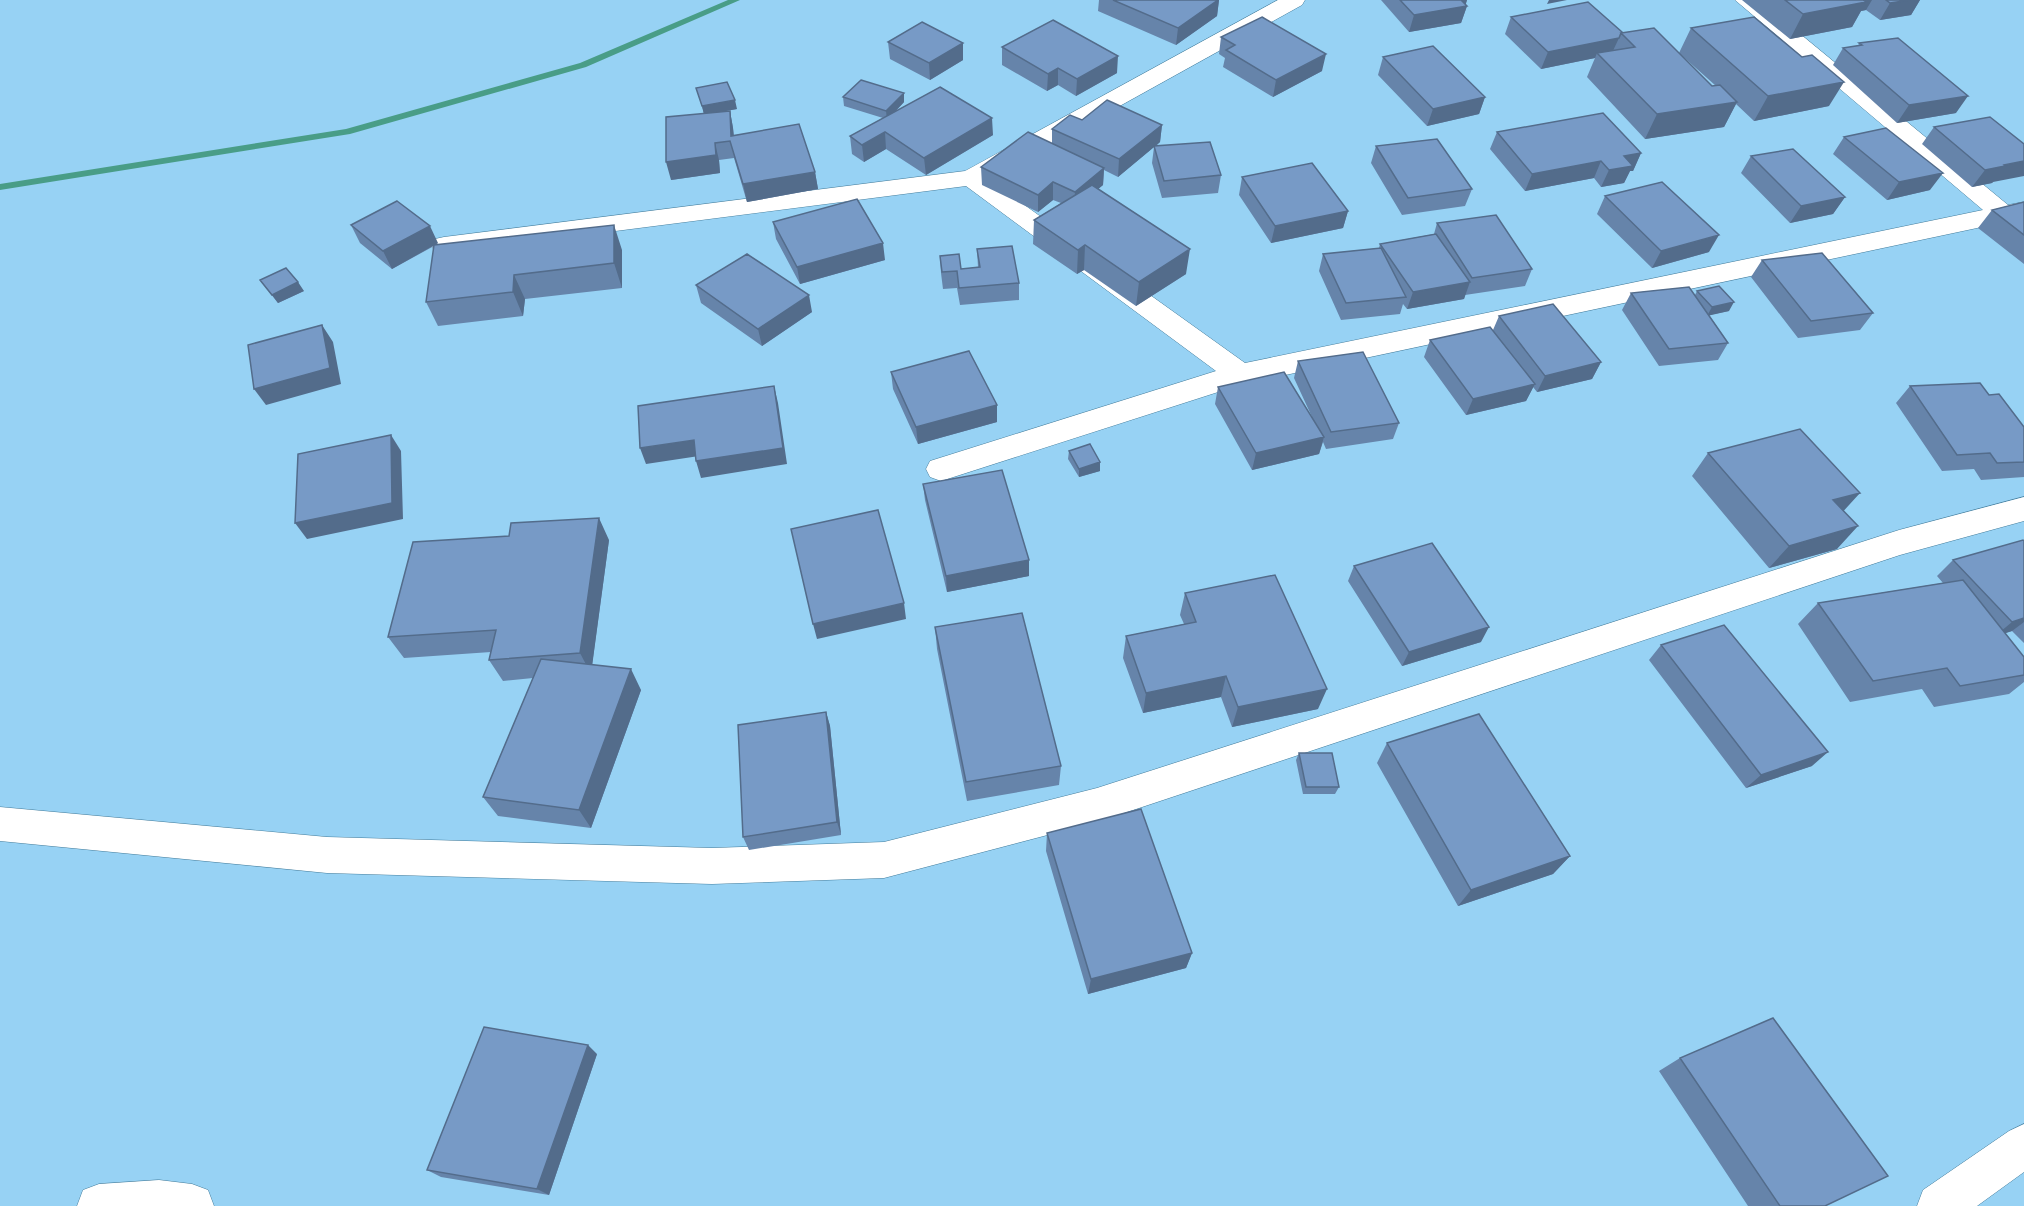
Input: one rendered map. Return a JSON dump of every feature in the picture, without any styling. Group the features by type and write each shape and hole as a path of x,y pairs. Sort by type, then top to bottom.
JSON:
{"street":[{"path":"444,245 971,178 1294,0"},
{"path":"1746,0 2014,212"},
{"path":"971,178 1240,374"},
{"path":"941,469 1240,374 2014,212"},
{"path":"0,824 327,855 712,866 884,860 1097,805 1899,543 2024,509"},
{"path":"1939,1206 2024,1146"},
{"path":"99,1206 159,1202 192,1206"}],"building":[{"path":"1113,0 1218,0 1178,28"},
{"path":"1400,0 1461,0 1467,6 1414,15"},
{"path":"1785,0 1863,0 1866,2 1803,14"},
{"path":"1886,0 1910,0 1890,3"},
{"path":"1588,2 1622,32 1619,38 1548,52 1511,17"},
{"path":"1262,17 1326,54 1276,80 1226,50 1235,45 1221,37"},
{"path":"1754,17 1802,57 1812,55 1844,82 1768,96 1691,28"},
{"path":"1053,20 1118,56 1077,79 1058,68 1048,74 1002,47"},
{"path":"922,22 963,43 929,63 888,42"},
{"path":"1654,28 1712,86 1720,85 1737,102 1657,114 1597,53 1635,47 1621,33"},
{"path":"1898,38 1968,96 1909,105 1843,48 1862,45 1859,43"},
{"path":"1433,46 1485,97 1433,109 1383,57"},
{"path":"861,80 904,93 886,111 843,97"},
{"path":"727,82 735,100 702,106 696,88"},
{"path":"940,87 992,118 924,158 885,132 862,145 850,136"},
{"path":"1107,100 1162,125 1119,159 1052,129 1070,115 1082,120"},
{"path":"730,111 731,136 799,124 815,172 743,184 730,141 715,143 716,155 666,162 666,117"},
{"path":"1603,113 1641,153 1624,156 1633,166 1609,170 1601,161 1532,174 1497,132"},
{"path":"1990,117 2024,144 2024,161 1985,170 1934,127"},
{"path":"1886,128 1943,173 1899,182 1844,137"},
{"path":"1028,132 1104,168 1075,192 1053,182 1038,195 981,167"},
{"path":"1437,139 1472,189 1408,198 1376,146"},
{"path":"1210,142 1221,175 1164,181 1154,146"},
{"path":"1793,149 1845,197 1801,206 1751,156"},
{"path":"1312,163 1348,211 1275,226 1242,177"},
{"path":"1662,182 1719,235 1661,251 1605,196"},
{"path":"1092,185 1190,249 1139,282 1085,245 1078,250 1034,220"},
{"path":"857,199 883,243 797,267 773,222"},
{"path":"397,201 430,226 383,251 351,225"},
{"path":"2024,202 2024,235 1992,210"},
{"path":"1496,215 1532,269 1472,278 1437,223"},
{"path":"614,225 614,263 514,275 513,292 426,302 434,245"},
{"path":"1436,234 1470,282 1413,292 1380,244"},
{"path":"1012,246 1019,283 959,288 957,271 942,272 940,256 959,254 961,269 980,267 977,249"},
{"path":"1381,248 1406,297 1346,303 1323,254"},
{"path":"1822,253 1873,313 1811,321 1762,260"},
{"path":"747,254 809,295 758,329 696,285"},
{"path":"286,268 298,282 272,295 260,280"},
{"path":"1719,286 1734,302 1712,307 1697,291"},
{"path":"1689,287 1728,343 1669,349 1631,293"},
{"path":"1553,304 1601,362 1545,376 1499,316"},
{"path":"322,325 330,368 254,389 248,345"},
{"path":"1490,327 1535,384 1473,399 1430,340"},
{"path":"969,351 997,405 916,427 891,372"},
{"path":"1363,352 1399,423 1331,432 1298,361"},
{"path":"1284,372 1324,437 1256,453 1218,387"},
{"path":"1980,383 1989,395 1999,394 2024,427 2024,462 1997,463 1990,453 1957,455 1910,386"},
{"path":"774,386 783,448 696,461 694,440 640,448 638,406"},
{"path":"1800,429 1860,493 1833,500 1858,526 1789,546 1708,453"},
{"path":"391,435 392,503 295,523 298,454"},
{"path":"1090,444 1100,462 1079,469 1069,451"},
{"path":"1002,470 1029,560 946,576 923,484"},
{"path":"878,510 904,603 813,624 791,529"},
{"path":"599,518 580,653 489,660 496,630 388,637 413,542 509,536 511,523"},
{"path":"2023,540 2024,618 2012,622 1953,560"},
{"path":"1432,543 1489,627 1409,652 1354,566"},
{"path":"1275,575 1327,689 1238,707 1226,676 1146,693 1126,636 1196,622 1185,593"},
{"path":"1963,580 2024,657 2024,675 1960,686 1947,668 1873,681 1818,603"},
{"path":"1022,613 1061,766 966,782 935,627"},
{"path":"1724,625 1828,752 1761,775 1661,645"},
{"path":"541,659 631,669 579,810 483,797"},
{"path":"826,712 837,822 743,837 738,725"},
{"path":"1479,714 1570,856 1471,890 1387,743"},
{"path":"1299,753 1332,753 1339,787 1306,787"},
{"path":"1141,809 1192,953 1091,979 1047,833"},
{"path":"1773,1018 1888,1176 1825,1206 1780,1206 1680,1058"},
{"path":"484,1027 588,1045 537,1189 427,1170"}],"waterway":[{"path":"0,187 347,132 583,65 736,0"}]}
